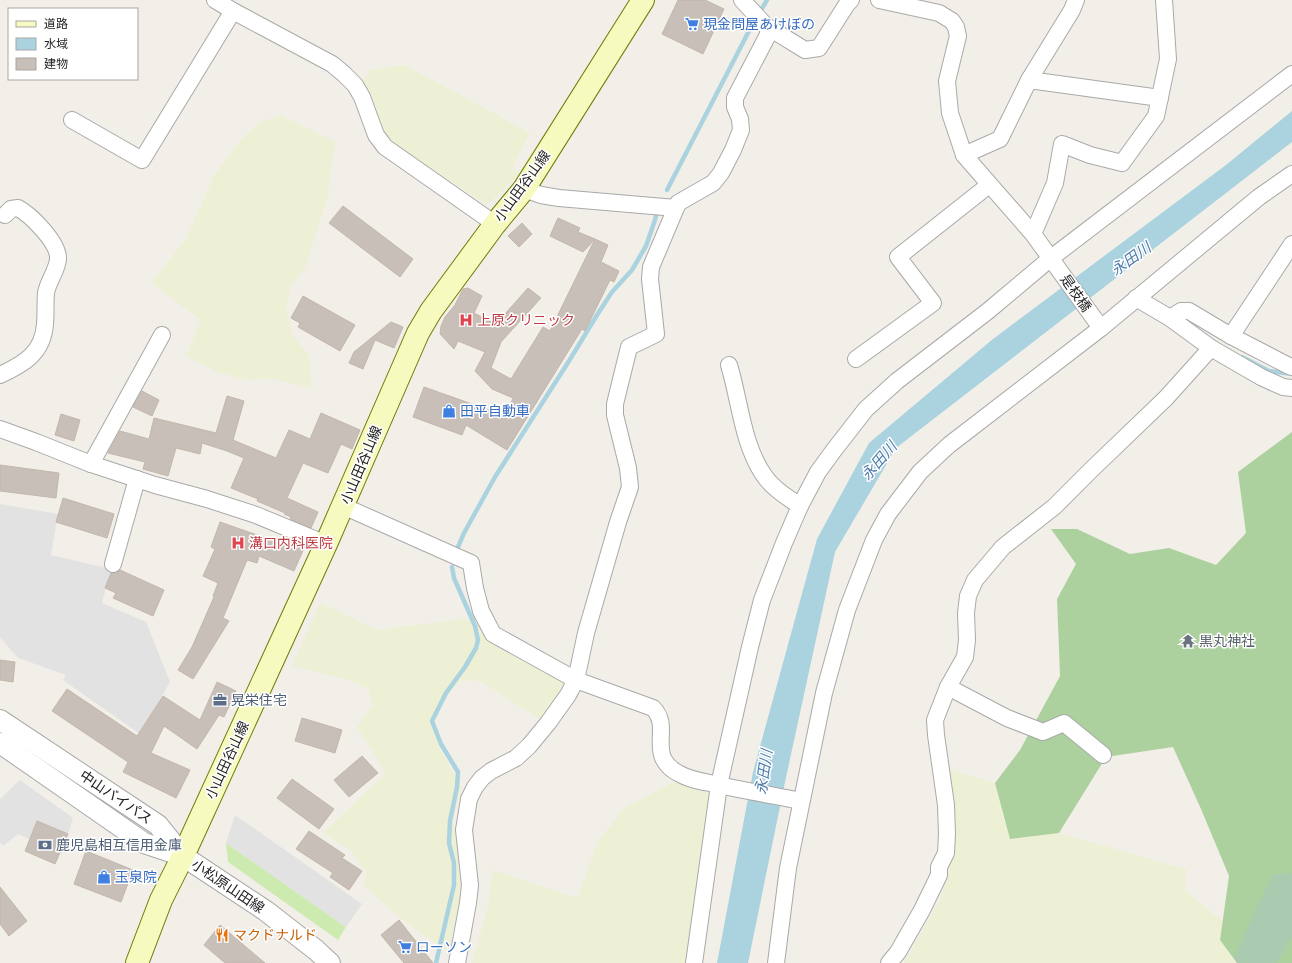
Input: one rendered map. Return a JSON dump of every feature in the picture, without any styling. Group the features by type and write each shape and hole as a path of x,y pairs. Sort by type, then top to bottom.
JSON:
{"main road":[{"name":"小山田谷山線","path":"137,963 161,900 183,856 326,544 418,333 431,311 495,224 524,189 643,0"}],"street":[{"path":"215,0 332,64 355,85 362,97 376,135 385,147 495,224"},
{"path":"742,0 766,26 805,50 819,48 846,4 851,0"},
{"path":"879,0 939,13 952,21 956,27 958,36 947,81 950,113 964,155 1000,139 1029,80 1072,10 1076,0"},
{"path":"1033,234 1055,183 1062,144 1090,155 1122,163 1156,116 1168,59 1164,0"},
{"path":"72,120 142,160 233,11"},
{"path":"456,963 468,904 470,885 464,830 469,799 475,787 482,778 491,771 516,758 529,746 552,718 568,695 576,680 586,633 618,522 630,487 628,468 615,415 615,404 629,347 656,334 650,280 651,267 678,203 713,183 721,173 730,156 741,130 740,119 735,107 735,98 770,29"},
{"path":"694,963 719,785 762,600 800,506 818,472 866,409 897,381 988,311 1051,258 1292,74"},
{"path":"1029,80 1160,98"},
{"name":"是枝橋","path":"964,155 1033,234 1101,328"},
{"path":"776,963 788,868 824,693 847,610 874,540 888,514 920,472 949,446 1101,328 1259,197 1292,174"},
{"path":"856,359 933,303 898,257 989,185"},
{"path":"524,189 541,196 676,208"},
{"path":"0,375 18,366 32,355 41,344 45,324 45,304 48,285 55,270 58,258 57,250 45,233 27,213 18,208 10,209 5,215"},
{"path":"1231,336 1292,244"},
{"path":"1136,298 1170,318 1211,348 1261,377 1283,387 1292,388"},
{"path":"1170,318 1181,311 1189,311 1231,336 1287,365 1292,366"},
{"path":"91,464 162,335"},
{"path":"889,963 898,952 922,910 946,853 946,805 935,720 948,687 966,657 966,613 968,596 975,580 1003,547 1054,507 1166,398 1211,348"},
{"path":"728,366 746,437 763,474 782,495 800,506"},
{"path":"0,429 91,464 256,515 326,544"},
{"path":"113,564 137,479"},
{"path":"343,506 471,563 475,588 482,611 493,634 576,680 653,708 659,714 661,720 663,758 668,766 677,773 687,778 801,801"},
{"path":"948,687 1007,718 1043,732 1064,723 1102,755"},
{"name":"中山バイパス","path":"0,720 158,825 183,856"},
{"name":"中山バイパス","path":"0,743 144,843 183,856"},
{"name":"小松原山田線","path":"183,856 266,911 316,950 330,963"}],"green space":[{"path":"405,65 530,133 512,168 520,174 487,205 382,136 362,86 369,70"},
{"path":"280,115 336,142 330,172 328,196 305,268 291,286 286,307 293,336 309,355 312,388 273,379 247,380 217,372 186,356 201,320 151,283 186,239 214,176 242,138 259,123"},
{"path":"1292,432 1292,963 1237,963 1220,940 1229,876 1173,747 1106,757 1059,833 1010,839 995,783 1020,750 1060,676 1057,599 1076,564 1051,529 1077,529 1130,554 1169,548 1216,565 1246,533 1238,472"},
{"path":"320,603 378,630 476,617 567,680 541,720 480,681 461,680 441,703 434,722 440,749 462,788 453,820 461,864 461,899 448,952 402,919 362,884 367,873 350,850 323,833 386,773 357,727 372,706 368,688 345,679 292,666"},
{"path":"949,769 995,783 1010,839 1059,833 1187,870 1185,891 1223,921 1220,940 1237,963 904,963 940,900 953,855"},
{"path":"677,780 713,796 691,963 472,963 489,902 492,870 578,898 597,843 624,808"},
{"path":"226,843 346,927 338,940 228,862"},
{"path":"1292,873 1292,937 1277,963 1237,963 1234,958 1272,875"}],"shaded area":[{"path":"0,504 58,514 51,555 111,569 102,603 146,622 170,682 140,734 63,680 66,675 18,658 0,637"},
{"path":"20,780 73,818 68,834 37,821 29,839 18,834 3,846 0,842 0,799"},
{"path":"235,815 362,904 346,927 226,843"}],"water":[{"name":"永田川","path":"1292,111 1292,142 896,448 835,552 785,782 748,963 717,963 753,772 817,539 869,443 993,339 1226,165"}],"building":[{"path":"678,0 705,0 724,9 703,54 662,34"},
{"path":"343,206 413,259 400,277 329,223"},
{"path":"558,218 580,228 578,232 595,239 583,252 550,236"},
{"path":"522,223 532,234 519,247 508,236"},
{"path":"595,239 608,245 601,262 619,271 614,282 610,280 585,331 582,329 507,450 466,425 462,435 413,417 424,387 506,416 513,398 492,389 475,371 485,352 458,341 454,349 440,334 441,326 445,317 455,305 463,289 468,288 482,296 474,313 496,324 528,288 541,298 501,342 491,368 511,379 543,327 550,331"},
{"path":"303,296 355,325 340,351 298,327 300,323 291,318"},
{"path":"391,322 403,327 394,348 375,340 363,369 349,363 354,352"},
{"path":"142,391 159,400 152,416 133,407"},
{"path":"227,396 244,401 233,440 276,458 289,430 310,439 321,413 360,430 352,449 341,444 328,473 303,463 287,498 318,512 311,528 290,519 291,517 284,514 285,513 257,501 258,499 231,488 244,458 227,451 202,443 200,454 176,448 168,476 143,469 145,462 108,453 120,431 149,439 154,418 216,433"},
{"path":"61,414 80,420 74,441 55,435"},
{"path":"0,465 59,473 56,498 0,491"},
{"path":"63,498 114,514 107,538 56,522"},
{"path":"220,522 280,543 283,536 305,546 294,571 259,556 257,563 247,560 223,618 229,621 193,679 178,670 192,647 214,597 213,596 218,583 203,576 215,549 211,547"},
{"path":"120,570 164,590 153,616 113,598 116,593 105,588 111,573 116,573"},
{"path":"0,660 15,662 13,682 0,680"},
{"path":"217,682 236,691 224,717 219,715 197,749 164,726 151,753 190,770 176,798 123,772 128,762 52,711 67,689 137,736 163,696 200,720"},
{"path":"302,718 342,730 335,753 295,741"},
{"path":"362,756 378,773 349,797 334,780"},
{"path":"292,779 334,809 319,829 277,798"},
{"name":"鹿児島相互信用金庫","path":"37,821 68,834 55,864 25,851"},
{"path":"309,831 345,855 342,858 362,871 349,890 330,877 333,873 296,849"},
{"name":"玉泉院","path":"86,851 133,870 121,902 74,884"},
{"path":"0,887 27,921 9,936 0,924"},
{"name":"ローソン","path":"399,920 433,963 404,963 381,935"},
{"name":"マクドナルド","path":"220,925 265,963 225,963 204,945"}],"waterway":[{"path":"761,10 767,0"},
{"path":"667,190 751,27"},
{"path":"458,547 464,533 495,477 612,292 632,270 646,246 657,211"},
{"path":"1242,357 1269,371 1292,374"},
{"path":"436,963 454,885 454,863 449,843 450,821 457,787 458,772 441,744 432,721 446,693 465,667 476,648 478,640 475,626 454,578 452,567"}],"place":[{"name":"現金問屋あけぼの","path":"692,24"},
{"name":"上原クリニック","path":"466,320"},
{"name":"田平自動車","path":"449,411"},
{"name":"溝口内科医院","path":"238,543"},
{"name":"黒丸神社","path":"1188,641"},
{"name":"晃栄住宅","path":"220,700"},
{"name":"鹿児島相互信用金庫","path":"45,845"},
{"name":"玉泉院","path":"104,877"},
{"name":"マクドナルド","path":"222,935"},
{"name":"ローソン","path":"405,947"}]}
